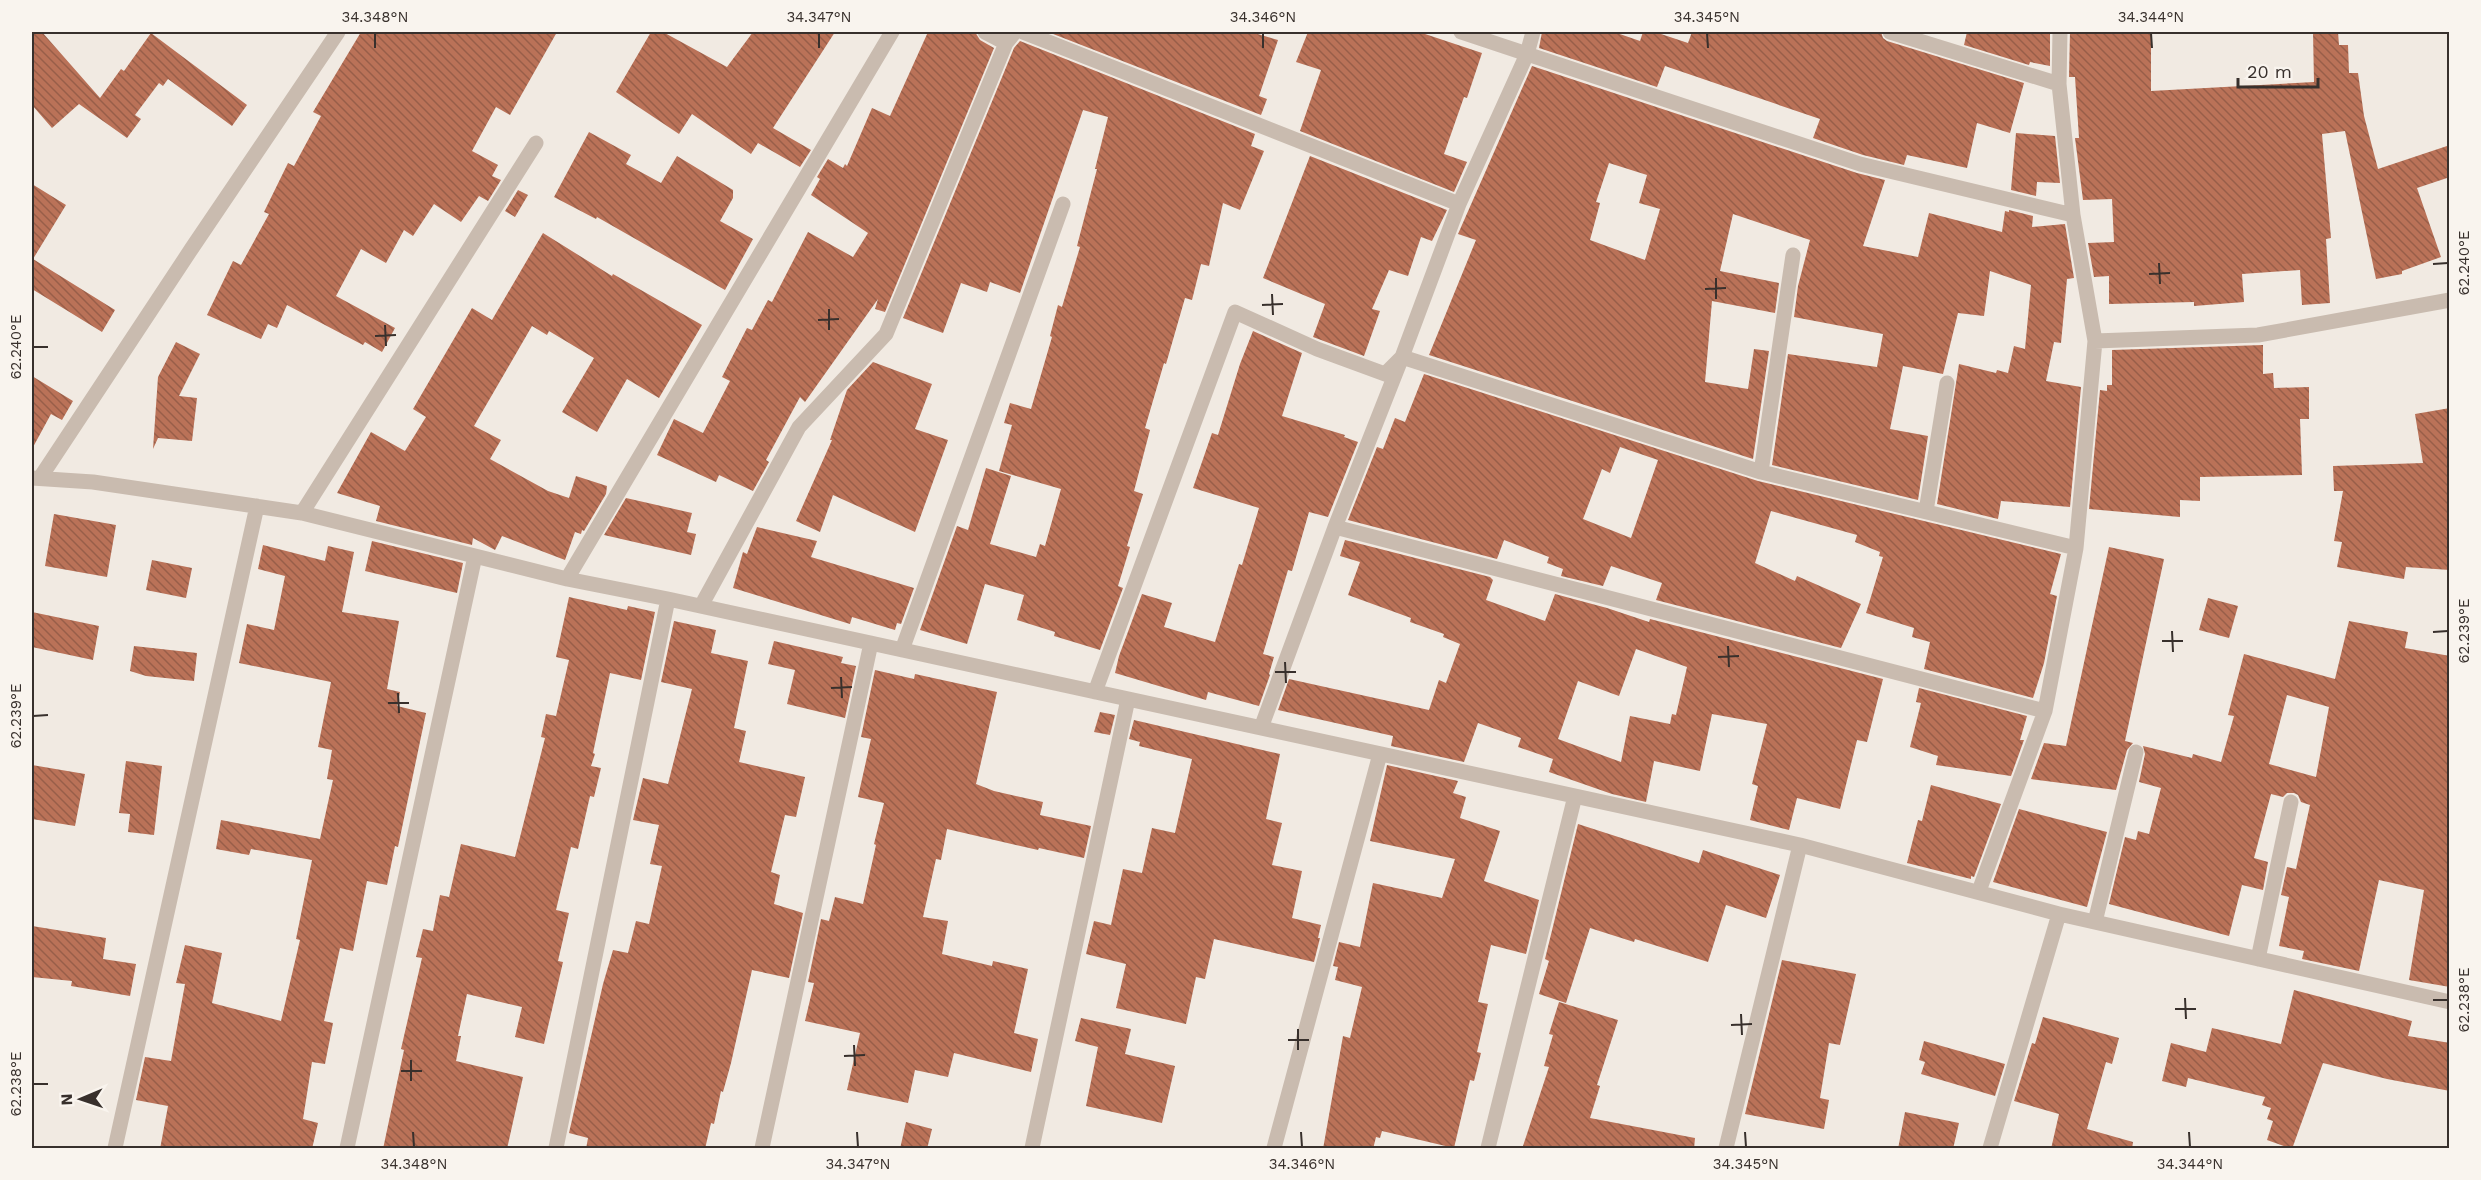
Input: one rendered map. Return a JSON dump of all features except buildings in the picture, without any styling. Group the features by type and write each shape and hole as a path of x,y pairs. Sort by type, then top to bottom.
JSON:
{"street":[{"path":"36,478 338,32"},
{"path":"567,579 892,32"},
{"path":"701,606 799,427 886,334 1010,38 985,32"},
{"path":"1023,32 1459,204"},
{"path":"1461,32 1860,164 2073,215"},
{"path":"1262,728 1335,527 1459,204 1527,54 1533,32"},
{"path":"1890,32 2059,84"},
{"path":"1979,891 2045,711 2076,548 2095,341 2073,215 2059,84 2060,32"},
{"path":"302,513 536,143"},
{"path":"902,650 1063,204"},
{"path":"1761,472 1793,255"},
{"path":"2095,341 2258,335 2450,300"},
{"path":"1095,692 1235,312 1317,349 1385,374 1402,357"},
{"path":"1402,357 1761,472 2076,548"},
{"path":"1926,511 1947,383"},
{"path":"36,478 93,482 302,513 567,579 668,598 1800,845 2059,914 2450,1002"},
{"path":"115,1149 257,506"},
{"path":"1335,527 2045,711"},
{"path":"347,1149 475,556"},
{"path":"556,1149 668,598"},
{"path":"762,1149 871,643"},
{"path":"1032,1149 1128,699"},
{"path":"2095,922 2136,752"},
{"path":"1274,1149 1380,754"},
{"path":"1488,1149 1575,796"},
{"path":"2258,959 2291,802"},
{"path":"1726,1149 1800,845"},
{"path":"1990,1149 2059,914"}]}
